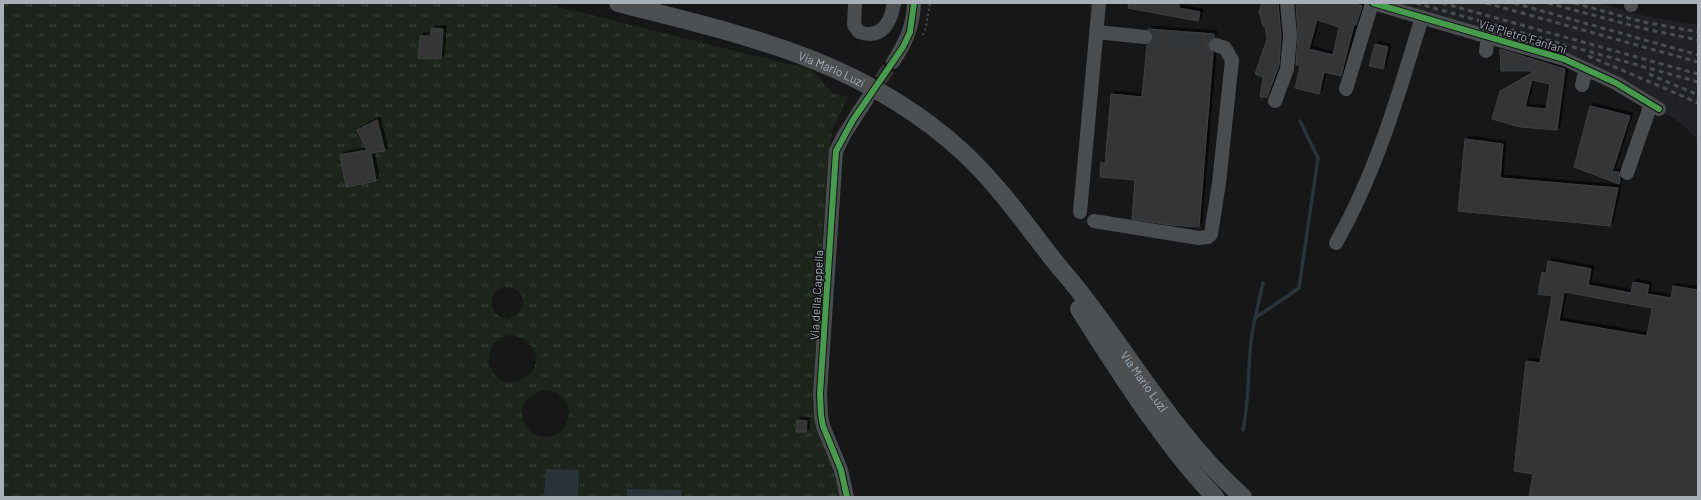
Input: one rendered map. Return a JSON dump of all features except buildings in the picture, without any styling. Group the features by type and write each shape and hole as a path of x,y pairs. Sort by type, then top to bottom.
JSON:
{"main road":[{"name":"Via Mario Luzi","path":"618,3 774,44 817,60 854,77 905,106 945,136 983,172 1007,199 1086,300 1181,431 1223,479 1243,497"},
{"name":"Via Mario Luzi","path":"1053,259 1083,316 1125,380 1163,435 1189,469 1215,497"}],"street":[{"path":"855,3 854,25 859,32 870,34 883,29 888,24 891,18 894,3"},
{"path":"893,62 903,47 910,32 914,3"},
{"path":"1080,212 1098,3"},
{"path":"1275,101 1287,69 1290,36 1287,3"},
{"path":"1346,89 1373,3"},
{"name":"Via Pietro Fanfani","path":"1373,3 1564,59 1616,83 1655,106 1627,173"},
{"path":"1336,243 1350,218 1385,134 1399,95 1422,17"},
{"path":"1096,32 1146,37"},
{"path":"1486,51 1488,37"},
{"path":"1094,221 1199,238 1208,237 1211,234 1220,176 1232,60 1225,48 1216,45"},
{"path":"1582,84 1586,69"},
{"name":"Via della Cappella","path":"847,497 841,470 821,415 820,394 836,151 844,135 867,99"}],"path":[{"path":"920,37 922,36 926,27 930,3"}],"shaded area":[{"path":"1375,3 1599,3 1649,17 1698,25 1698,140 1681,123 1576,62"},
{"path":"546,469 579,470 578,497 544,497"},
{"path":"627,489 682,490 681,497 627,497"}],"green space":[{"path":"3,3 543,3 812,70 832,93 848,97 832,130 823,228 815,420 819,434 834,461 842,497 3,497","holes":["503,287 514,289 520,293 523,300 523,306 520,312 510,318 504,318 498,315 494,311 492,305 492,298 496,292","509,335 521,338 530,344 536,360 532,372 523,379 512,382 502,380 495,375 490,367 489,358 491,349 497,341","543,390 556,393 564,399 568,408 568,417 565,426 559,433 550,437 539,436 533,433 526,427 523,419 522,413 525,403 528,398"]}],"waterway":[{"path":"1243,430 1247,402 1250,346 1255,318 1299,288 1318,158 1300,121"},
{"path":"1255,318 1263,283"}],"tunnel":[{"path":"1145,37 1216,45"},
{"path":"868,97 893,62"}],"railway":[{"path":"1416,3 1698,82"},
{"path":"1442,3 1698,74"},
{"path":"1486,3 1698,62"},
{"path":"1514,3 1698,55"},
{"path":"1548,3 1641,28 1698,40"},
{"path":"1574,3 1643,22 1698,32"},
{"path":"1588,56 1698,103"},
{"path":"1649,74 1698,95"}],"cycle path":[{"path":"847,497 841,470 823,426 820,394 836,151 853,120 903,47 910,32 914,3"},
{"path":"1373,3 1564,59 1616,83 1659,109"}]}
